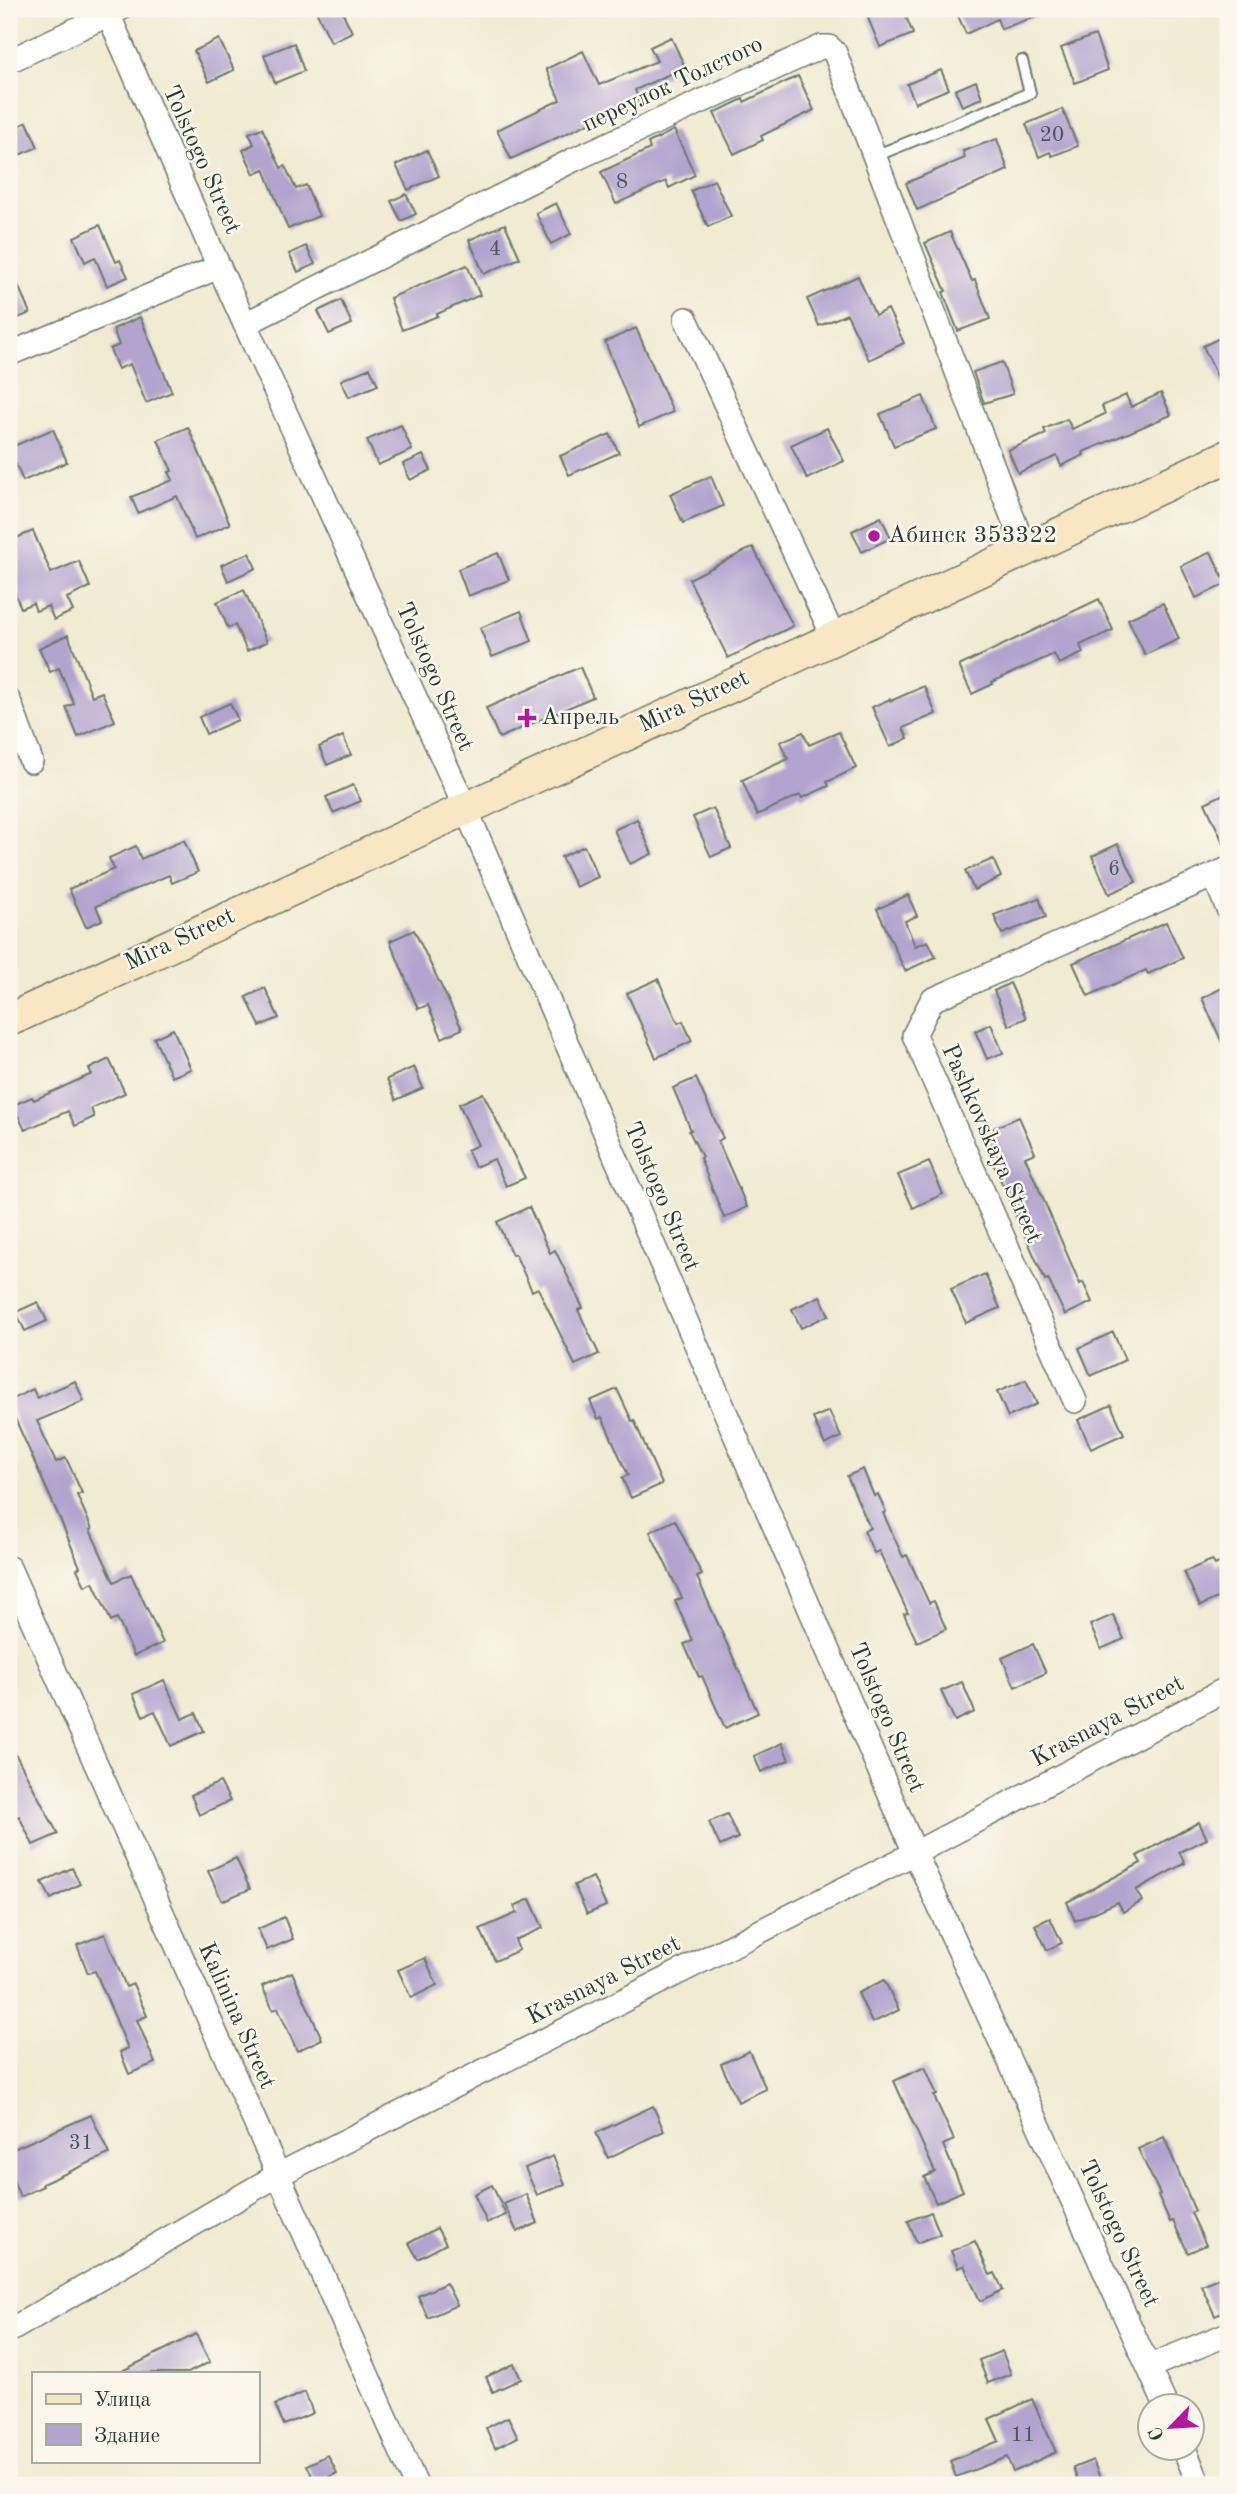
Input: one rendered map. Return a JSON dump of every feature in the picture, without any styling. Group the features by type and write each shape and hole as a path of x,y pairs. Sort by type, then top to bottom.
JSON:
{"main road":[{"name":"Mira Street","path":"9,1020 1228,456"}],"street":[{"path":"9,61 111,11"},
{"name":"Tolstogo Street","path":"111,11 219,267 465,807 915,1853 1160,2392"},
{"name":"переулок Толстого","path":"245,324 573,160 821,47 829,47 835,53 876,156 1025,550"},
{"path":"9,354 219,267"},
{"path":"687,319 834,638"},
{"path":"9,701 31,761"},
{"name":"Pashkovskaya Street","path":"1075,1401 914,1035 932,1000 1221,873 1228,909"},
{"name":"Kalinina Street","path":"9,1568 416,2485"},
{"name":"Krasnaya Street","path":"9,2331 278,2175 915,1853 1228,1688"},
{"path":"1150,2366 1228,2334"},
{"path":"1190,2462 1199,2485"}],"lane":[{"path":"876,156 1030,93 1022,61"}],"building":[{"path":"315,9 341,9 352,32 331,42"},
{"path":"890,9 903,9 913,34 880,47 868,18"},
{"path":"955,9 1051,11 1001,29 997,19 966,34"},
{"path":"1095,35 1108,70 1075,83 1061,48"},
{"path":"671,37 685,67 635,90 639,100 511,159 497,130 560,100 546,69 583,51 599,85 657,61 650,47"},
{"path":"219,39 234,70 209,82 194,51"},
{"path":"294,43 304,71 275,83 264,55"},
{"path":"941,70 949,89 915,103 907,84"},
{"path":"798,76 814,110 761,136 763,140 734,154 714,113"},
{"path":"976,81 982,98 962,106 955,90"},
{"path":"1062,109 1078,146 1052,156 1050,152 1039,157 1026,124"},
{"path":"27,122 38,147 17,156 9,130"},
{"path":"262,128 281,168 285,166 296,189 306,185 319,216 288,229 264,169 254,174 243,150 254,144 249,133"},
{"path":"674,130 695,175 669,188 666,181 616,204 601,172 650,149 648,143"},
{"path":"997,139 1008,170 917,210 906,183 965,158 963,151"},
{"path":"427,150 439,176 408,190 396,165"},
{"path":"714,180 731,216 708,227 691,191"},
{"path":"406,194 416,214 401,221 391,201"},
{"path":"556,203 571,234 551,244 536,213"},
{"path":"505,224 520,258 484,274 469,240"},
{"path":"100,225 116,262 120,260 128,277 107,286 95,257 85,262 74,237"},
{"path":"950,232 972,281 975,280 990,319 958,331 943,292 946,291 925,243"},
{"path":"306,246 315,264 298,272 289,254"},
{"path":"9,264 30,313 9,322"},
{"path":"467,265 480,295 402,330 390,298"},
{"path":"858,276 875,315 888,309 904,343 869,360 847,314 819,326 807,299"},
{"path":"341,300 352,324 329,334 318,311"},
{"path":"140,317 172,392 146,403 130,364 118,369 110,349 119,345 113,329"},
{"path":"636,328 673,412 639,427 605,342"},
{"path":"1228,334 1228,399 1203,346"},
{"path":"1002,362 1013,394 984,403 973,372"},
{"path":"370,368 378,385 349,397 341,380"},
{"path":"1161,393 1171,415 1083,452 1084,455 1061,466 1057,456 1018,473 1008,450 1046,434 1044,429 1067,419 1072,429 1105,414 1102,406 1126,395 1131,407"},
{"path":"923,396 936,429 894,446 880,414"},
{"path":"401,425 412,450 378,465 367,440"},
{"path":"188,427 230,524 195,539 177,496 138,513 131,497 173,480 169,472 172,471 158,440"},
{"path":"827,428 844,461 807,479 791,445"},
{"path":"53,429 67,462 23,481 9,448"},
{"path":"610,434 619,453 569,475 560,456"},
{"path":"423,455 431,470 410,480 403,464"},
{"path":"711,476 723,506 683,523 670,494"},
{"path":"881,517 891,538 862,552 852,531"},
{"path":"33,531 51,573 79,561 90,587 67,598 73,611 54,620 48,606 36,611 33,603 21,608 9,580 9,541"},
{"path":"753,547 793,626 728,658 689,579"},
{"path":"1211,552 1226,584 1196,598 1181,566"},
{"path":"249,553 256,568 228,581 221,565"},
{"path":"498,553 509,580 468,596 458,569"},
{"path":"244,590 267,642 247,651 235,625 228,628 217,602"},
{"path":"1099,599 1113,630 1080,645 1083,653 1059,664 1054,654 972,694 959,666"},
{"path":"1163,603 1179,639 1145,655 1128,619"},
{"path":"521,611 532,641 492,657 480,628"},
{"path":"68,635 92,696 102,692 115,721 78,737 66,707 74,704 59,668 50,672 39,648"},
{"path":"580,667 593,697 499,738 486,708"},
{"path":"924,686 936,714 903,728 908,738 890,747 872,707"},
{"path":"230,703 238,720 206,734 199,717"},
{"path":"803,732 809,745 839,732 856,768 827,782 829,786 802,798 800,795 757,815 742,780 788,759 780,742"},
{"path":"343,736 351,755 327,765 319,747"},
{"path":"353,785 361,801 333,813 326,797"},
{"path":"1228,792 1228,853 1205,803"},
{"path":"713,808 731,848 711,857 693,817"},
{"path":"637,819 652,854 630,864 614,830"},
{"path":"184,840 198,872 172,883 169,875 96,906 102,920 86,927 69,889 114,869 109,858 136,846 141,859"},
{"path":"1118,844 1136,882 1109,894 1092,856"},
{"path":"584,846 598,877 576,887 561,857"},
{"path":"993,859 1001,877 974,890 965,871"},
{"path":"908,895 917,916 905,921 915,946 928,941 936,957 905,971 877,909"},
{"path":"1039,898 1046,917 1002,934 994,915"},
{"path":"1166,922 1183,958 1148,974 1146,970 1088,996 1073,963"},
{"path":"414,930 462,1029 442,1038 428,1005 418,1009 390,941"},
{"path":"658,979 678,1023 683,1021 692,1041 656,1058 627,993"},
{"path":"1010,983 1026,1018 1009,1026 994,991"},
{"path":"1228,985 1228,1056 1202,998"},
{"path":"265,988 279,1018 260,1026 246,997"},
{"path":"991,1024 1003,1053 987,1059 975,1031"},
{"path":"173,1029 191,1069 172,1077 154,1038"},
{"path":"109,1059 125,1093 91,1108 94,1117 75,1126 68,1111 25,1130 13,1105 32,1097 34,1100 92,1074 89,1069"},
{"path":"414,1067 423,1088 396,1100 387,1079"},
{"path":"696,1078 723,1138 718,1141 747,1207 724,1218 673,1088"},
{"path":"483,1093 525,1178 506,1186 494,1159 475,1167 467,1150 478,1145 459,1104"},
{"path":"1019,1117 1035,1153 1025,1157 1080,1284 1083,1282 1092,1302 1065,1315 1048,1279 1045,1280 980,1134"},
{"path":"929,1162 943,1194 913,1208 898,1175"},
{"path":"529,1207 550,1253 555,1250 583,1308 578,1310 599,1354 575,1365 538,1288 532,1291 497,1222"},
{"path":"985,1274 1000,1308 966,1323 951,1289"},
{"path":"820,1296 829,1315 801,1328 792,1309"},
{"path":"38,1302 47,1321 25,1331 16,1312"},
{"path":"1113,1332 1125,1360 1091,1376 1079,1348"},
{"path":"1026,1380 1037,1404 1008,1417 997,1392"},
{"path":"75,1381 84,1401 37,1421 56,1462 66,1458 82,1493 77,1495 92,1529 90,1530 114,1582 131,1574 163,1643 134,1656 117,1618 111,1621 93,1582 85,1586 60,1519 9,1405 9,1401 33,1389 37,1398"},
{"path":"617,1389 662,1484 631,1498 622,1478 628,1475 602,1417 598,1419 590,1401"},
{"path":"1111,1405 1124,1434 1091,1449 1078,1420"},
{"path":"829,1411 841,1437 825,1445 813,1418"},
{"path":"863,1469 874,1496 878,1494 886,1512 883,1513 903,1557 907,1555 929,1603 934,1601 946,1629 917,1642 904,1614 908,1613 879,1551 874,1553 864,1531 870,1528 847,1476"},
{"path":"675,1520 702,1575 697,1577 758,1713 725,1728 702,1676 699,1677 684,1644 693,1641 675,1601 682,1598 650,1532"},
{"path":"1228,1559 1228,1593 1200,1606 1184,1572 1212,1560 1215,1565"},
{"path":"1113,1615 1124,1639 1101,1649 1090,1625"},
{"path":"1033,1644 1046,1673 1015,1687 1002,1658"},
{"path":"164,1680 182,1719 196,1713 204,1731 171,1746 155,1711 143,1716 133,1694"},
{"path":"962,1682 975,1712 955,1721 941,1691"},
{"path":"9,1742 58,1834 33,1845 19,1816 9,1821"},
{"path":"782,1743 789,1760 761,1772 754,1756"},
{"path":"220,1782 230,1801 199,1815 191,1795"},
{"path":"727,1814 738,1838 720,1846 709,1822"},
{"path":"1199,1822 1207,1839 1179,1852 1185,1863 1136,1890 1142,1901 1123,1912 1118,1902 1075,1921 1067,1902 1141,1863 1137,1856"},
{"path":"236,1858 250,1889 222,1901 208,1871"},
{"path":"72,1868 80,1884 51,1899 42,1882"},
{"path":"593,1877 606,1906 587,1914 574,1885"},
{"path":"530,1899 543,1928 515,1940 519,1950 495,1961 480,1929 517,1913 514,1906"},
{"path":"284,1917 293,1939 267,1950 258,1929"},
{"path":"1050,1918 1062,1943 1047,1950 1035,1925"},
{"path":"105,1934 126,1987 133,1984 147,2016 137,2020 155,2063 129,2074 120,2052 128,2048 95,1971 88,1973 77,1945"},
{"path":"425,1958 437,1985 411,1998 398,1970"},
{"path":"292,1972 322,2039 297,2051 278,2008 273,2010 262,1986"},
{"path":"884,1980 899,2010 872,2023 858,1993"},
{"path":"749,2051 766,2089 738,2102 721,2064"},
{"path":"925,2067 937,2095 934,2096 954,2140 943,2145 963,2191 936,2203 924,2177 935,2172 894,2081"},
{"path":"653,2106 664,2131 608,2158 596,2133"},
{"path":"91,2115 109,2154 42,2184 43,2186 20,2197 9,2171 9,2151"},
{"path":"1164,2137 1195,2211 1191,2213 1206,2245 1188,2253 1173,2221 1170,2222 1138,2149"},
{"path":"553,2156 565,2184 537,2195 525,2168"},
{"path":"492,2185 506,2215 487,2223 474,2194"},
{"path":"526,2194 538,2223 517,2232 504,2204"},
{"path":"931,2212 940,2234 917,2243 908,2221"},
{"path":"437,2228 446,2244 418,2259 409,2243"},
{"path":"975,2241 990,2275 995,2273 1003,2290 980,2301 964,2265 958,2268 951,2251"},
{"path":"1228,2274 1228,2310 1215,2316 1201,2285"},
{"path":"446,2283 457,2305 428,2318 418,2296"},
{"path":"196,2334 210,2362 190,2372 120,2372"},
{"path":"1002,2351 1011,2374 988,2383 979,2360"},
{"path":"514,2364 521,2379 493,2392 486,2377"},
{"path":"305,2392 313,2413 284,2425 275,2405"},
{"path":"1032,2399 1056,2452 1013,2472 1007,2457 956,2477 950,2461 999,2441 989,2419"},
{"path":"508,2417 518,2437 495,2448 486,2428"},
{"path":"328,2455 337,2473 316,2484 307,2465"},
{"path":"1093,2460 1101,2481 1079,2485 1073,2468"}],"place":[{"name":"Абинск 353322","path":"874,536"},
{"name":"Апрель","path":"527,718"}]}
